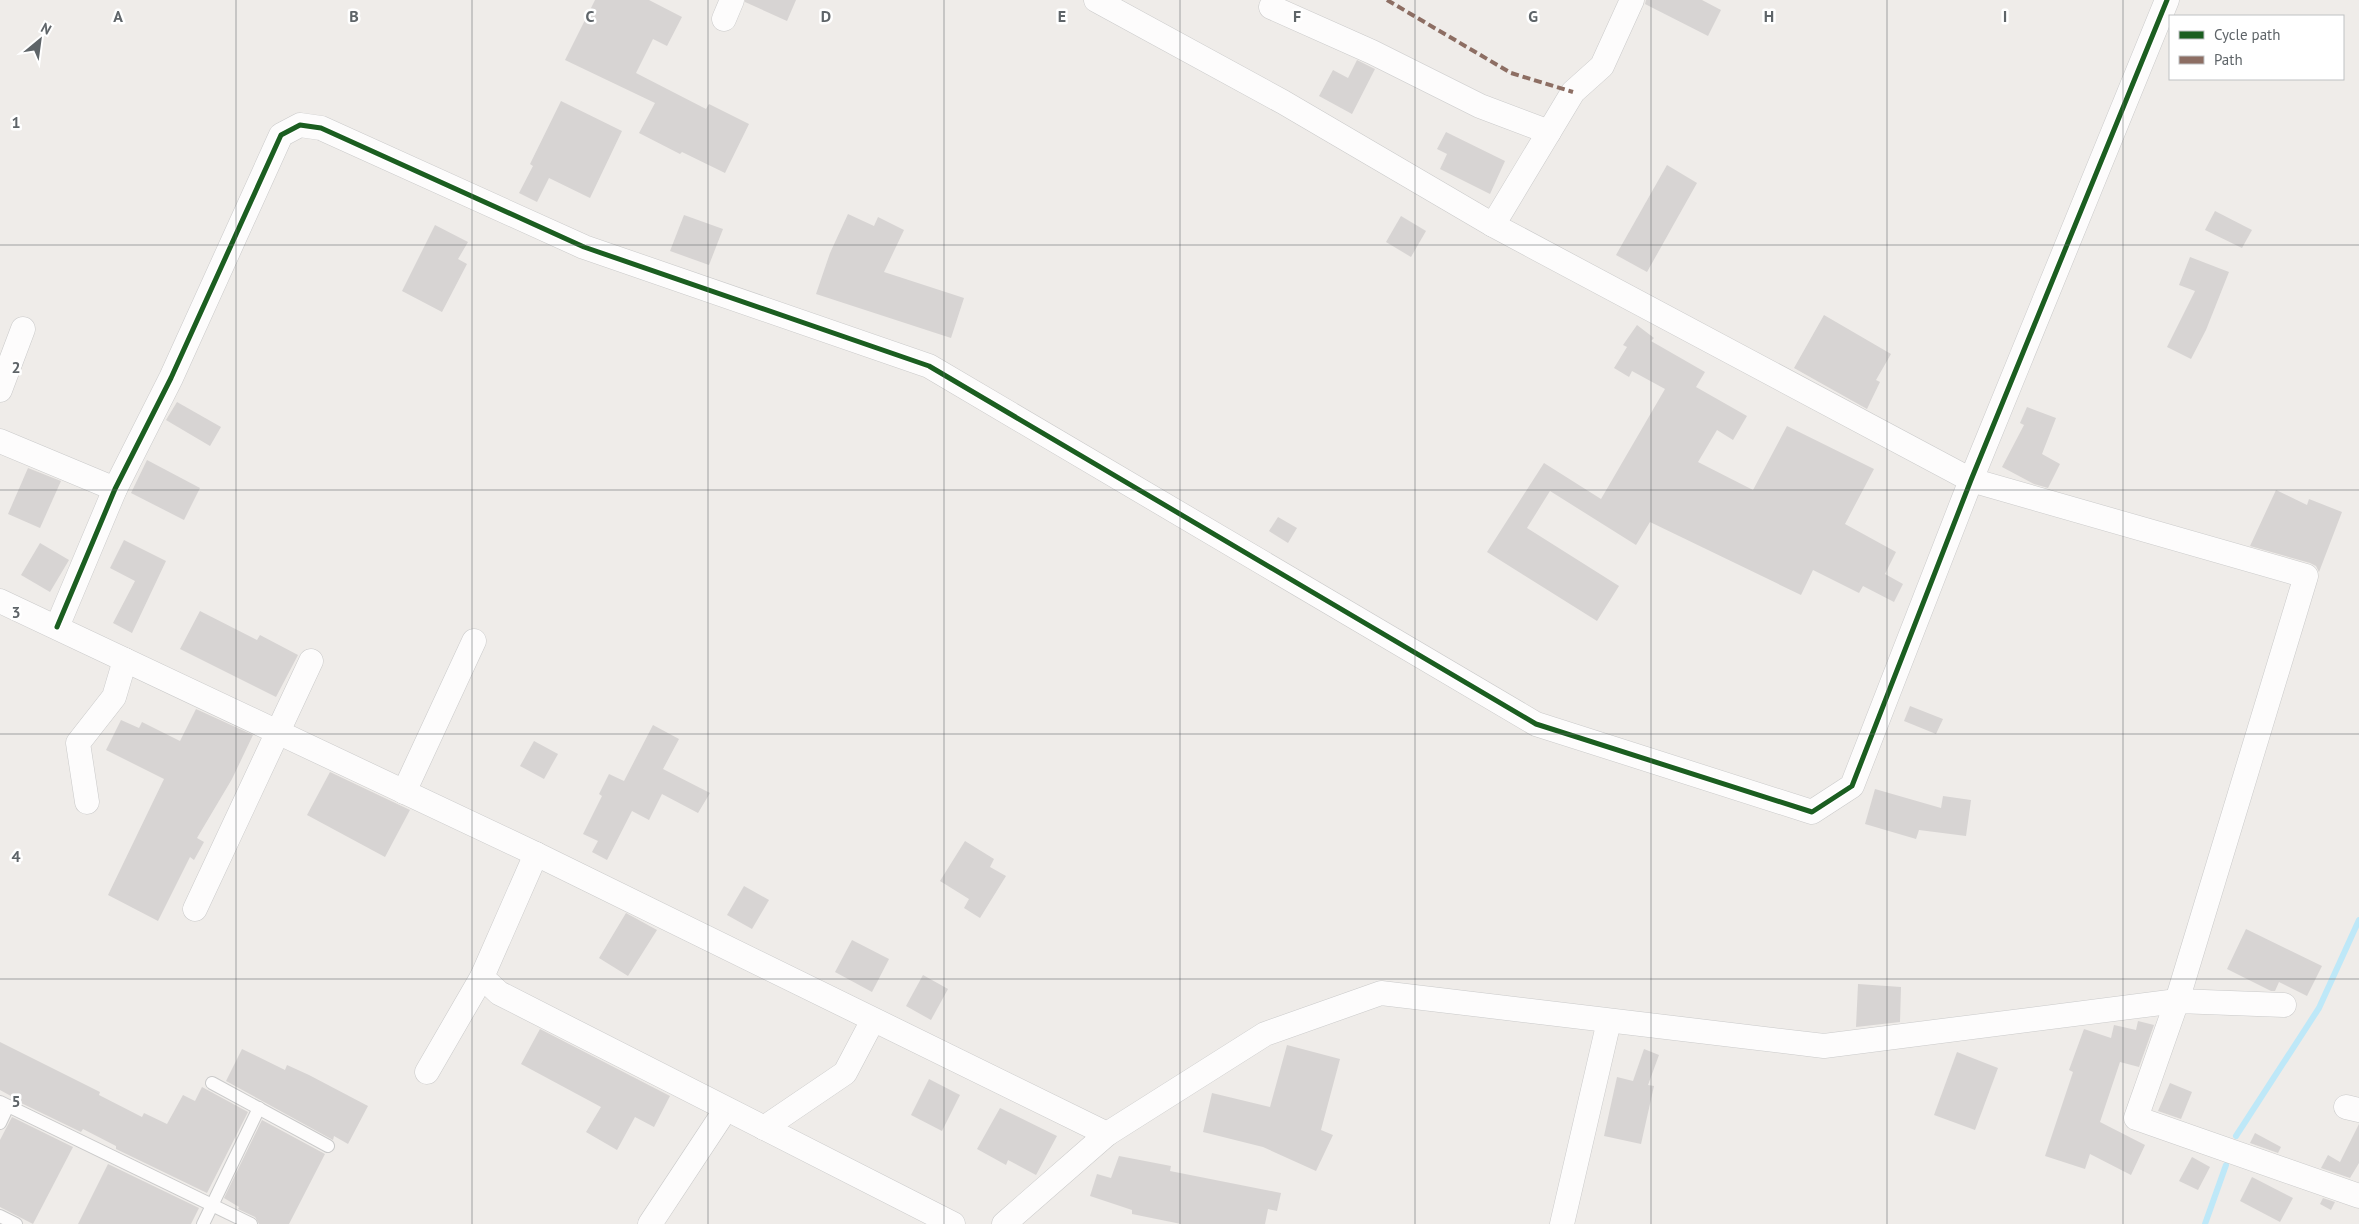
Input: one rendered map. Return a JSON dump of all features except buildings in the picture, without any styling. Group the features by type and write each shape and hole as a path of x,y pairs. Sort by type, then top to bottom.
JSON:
{"street":[{"path":"1096,0 1119,6 1493,225 1971,480 2306,576 2177,1001 2136,1118 2359,1196"},
{"path":"1493,225 1573,92 1602,66 1632,0"},
{"path":"57,627 115,489 171,378 281,135 300,125 321,128 584,246 929,366 1536,724 1812,812 1852,786 1971,480 2167,0"},
{"path":"1270,7 1372,52 1480,106 1549,132"},
{"path":"0,390 23,329"},
{"path":"0,441 115,489"},
{"path":"0,601 536,854 1107,1134"},
{"path":"404,792 474,641"},
{"path":"87,802 78,743 114,697 125,660"},
{"path":"195,909 311,661"},
{"path":"427,1072 482,977 536,854"},
{"path":"482,977 499,993 952,1224"},
{"path":"1004,1224 1107,1134 1265,1034 1380,993 1824,1046 2177,1001 2284,1005"},
{"path":"764,1128 845,1073 873,1020"},
{"path":"1562,1224 1610,1020"},
{"path":"650,1224 726,1109"}],"lane":[{"path":"212,1083 328,1146"},
{"path":"0,1123 4,1104 251,1224"},
{"path":"203,1224 259,1108"},
{"path":"0,1216 16,1224"}],"waterway":[{"path":"2236,1136 2319,1008 2359,920"},
{"path":"2205,1224 2226,1165"}],"marked path":[{"path":"1387,0 1511,73 1573,92"}],"cycle path":[{"path":"57,627 115,489 171,378 281,135 300,125 321,128 584,247 929,366 1536,724 1812,812 1852,786 1971,480 2167,0"}]}
